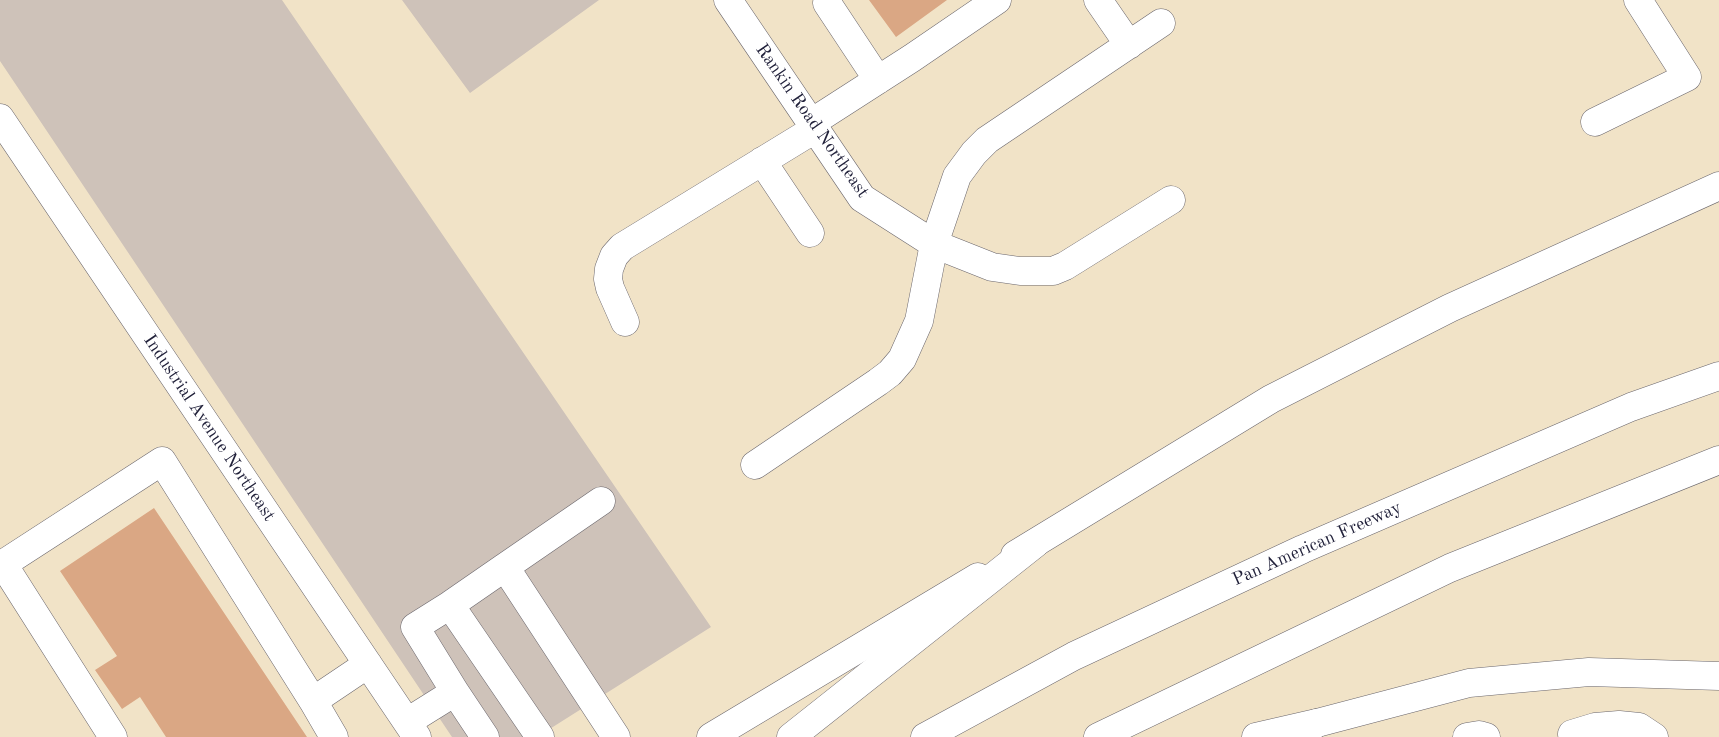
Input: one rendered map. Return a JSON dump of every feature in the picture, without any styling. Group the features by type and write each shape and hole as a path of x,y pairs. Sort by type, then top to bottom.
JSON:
{"main road":[{"name":"Rankin Road Northeast","path":"728,0 862,198 934,244 992,267 1020,271 1053,271 1065,266 1171,200"},
{"path":"625,322 608,279 608,269 622,247 762,161 997,0"},
{"path":"1098,0 1129,44"},
{"path":"1595,122 1687,77 1638,0"},
{"path":"827,3 878,80"},
{"path":"755,465 878,382 890,373 902,359 919,321 934,244 957,176 974,153 986,140 1160,23"},
{"name":"Industrial Avenue Northeast","path":"0,118 412,730"},
{"path":"762,161 810,233"},
{"path":"711,737 1270,399 1450,308 1719,186"},
{"name":"Pan American Freeway","path":"925,737 1074,656 1303,549 1631,406 1719,376"},
{"path":"1098,737 1450,568 1719,460"},
{"path":"114,737 3,564 162,461 334,737"},
{"path":"485,737 454,692 415,627 450,605 601,500"},
{"path":"791,737 1036,542"},
{"path":"505,567 616,737"},
{"path":"450,605 540,737"},
{"path":"313,701 368,664"},
{"path":"1256,737 1306,730 1470,683 1590,672 1719,676"},
{"path":"412,730 454,692"},
{"path":"1571,736 1594,727 1619,724 1639,727 1654,737"},
{"path":"1467,737 1479,735 1486,737"}],"shaded area":[{"path":"0,0 282,0 711,627 537,737 452,737 0,61"},
{"path":"402,0 599,0 470,93"}],"building":[{"path":"869,0 947,0 896,37"},
{"path":"154,508 307,737 166,737 140,697 122,709 95,670 117,656 60,571"}]}
